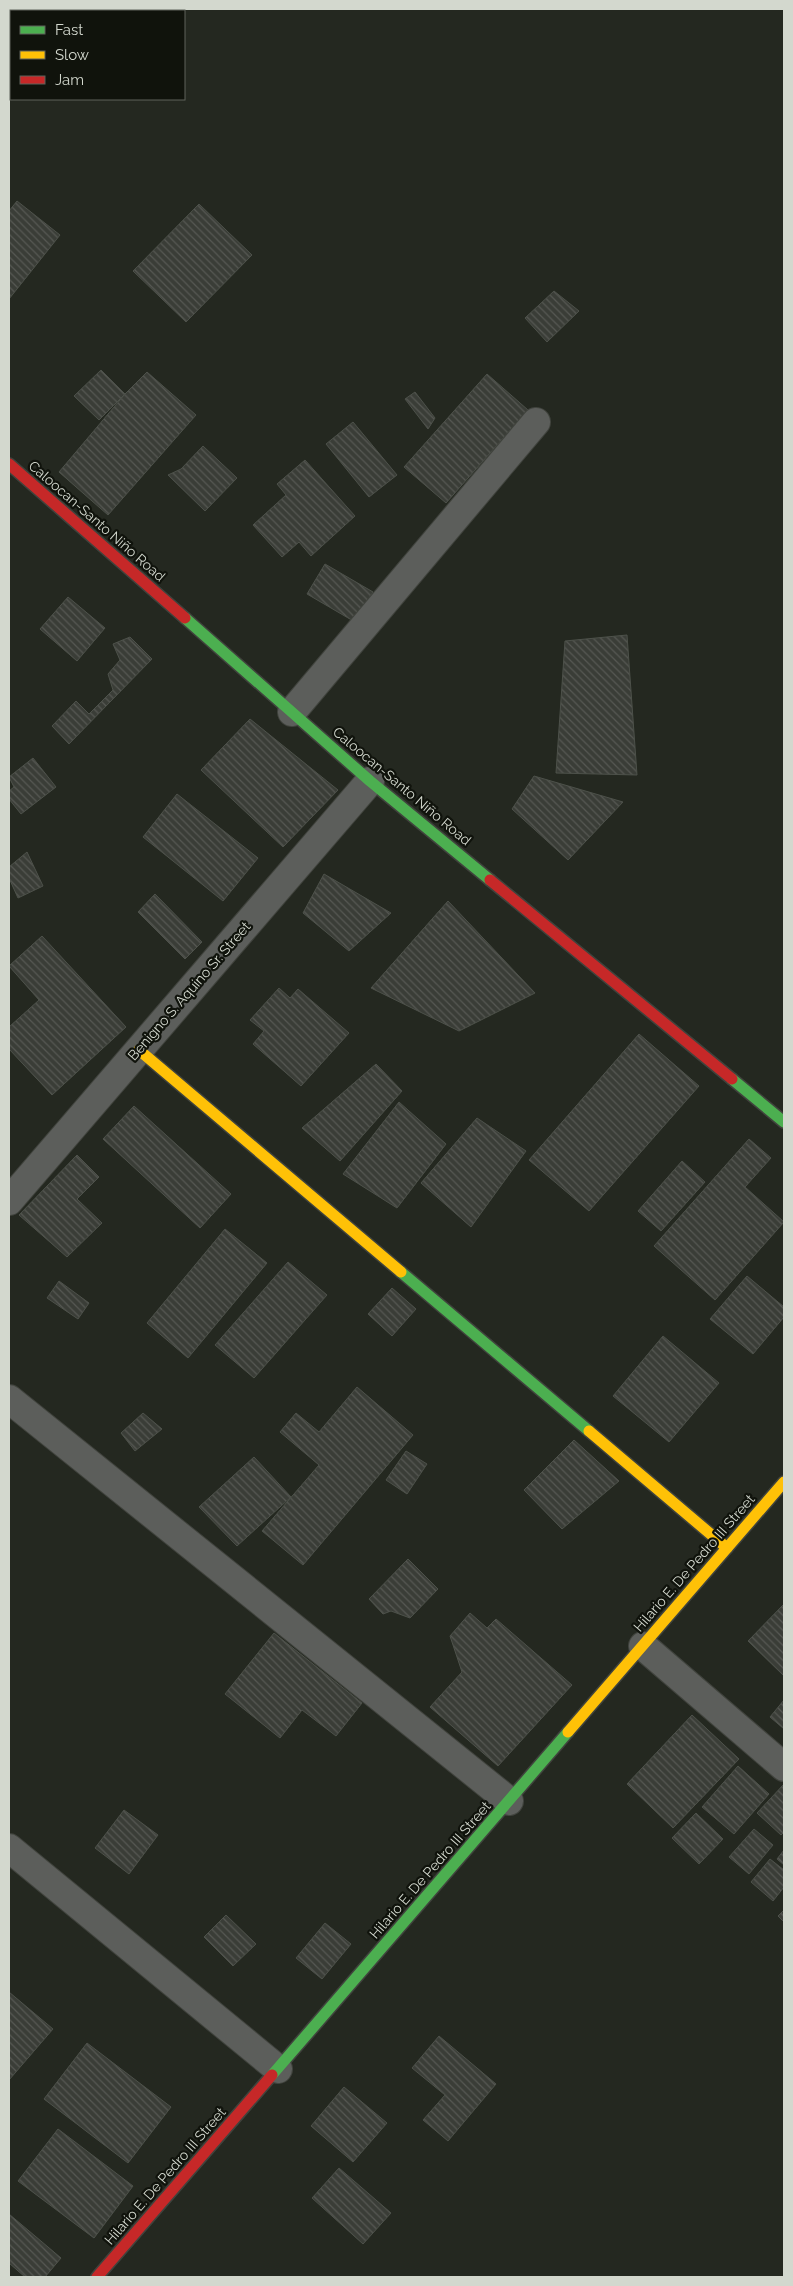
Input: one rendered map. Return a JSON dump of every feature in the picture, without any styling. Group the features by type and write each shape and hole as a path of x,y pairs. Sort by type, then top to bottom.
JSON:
{"street":[{"path":"292,712 536,422"},
{"name":"Caloocan-Santo Niño Road","path":"9,464 370,781 784,1122"},
{"name":"Benigno S. Aquino Sr. Street","path":"9,1201 370,781"},
{"path":"139,1050 727,1548"},
{"path":"9,1399 509,1801"},
{"name":"Hilario E. De Pedro III Street","path":"97,2277 784,1482"},
{"path":"642,1646 784,1767"},
{"path":"9,1848 278,2069"}],"building":[{"path":"17,201 60,235 9,299 9,211"},
{"path":"199,204 252,255 186,322 133,271"},
{"path":"554,291 579,311 547,342 525,318"},
{"path":"101,370 125,394 99,420 74,396"},
{"path":"147,372 196,415 108,515 59,472 125,394"},
{"path":"487,374 528,410 446,503 404,467"},
{"path":"415,392 435,418 428,429 405,399"},
{"path":"353,422 397,475 369,497 326,444"},
{"path":"203,446 237,478 205,511 168,475 181,469"},
{"path":"305,460 355,516 311,556 299,542 282,557 253,525 286,495 277,484"},
{"path":"325,564 373,592 355,622 307,594"},
{"path":"68,597 105,628 77,661 40,629"},
{"path":"627,635 637,775 556,773 565,641"},
{"path":"130,637 152,659 69,744 52,726 76,701 89,714 113,690 108,674 120,660 113,644"},
{"path":"250,719 338,790 283,847 201,770"},
{"path":"33,758 56,787 21,814 9,799 9,791 14,787 9,777"},
{"path":"534,776 623,802 568,860 512,809"},
{"path":"177,794 258,858 223,901 143,837"},
{"path":"27,852 43,886 18,898 9,878 9,867"},
{"path":"324,874 391,913 349,951 303,913"},
{"path":"155,894 202,942 185,959 138,912"},
{"path":"448,901 535,993 459,1031 371,988"},
{"path":"42,936 126,1027 52,1095 9,1049 9,1027 39,1000 9,966"},
{"path":"279,988 290,998 298,989 349,1033 301,1086 253,1044 264,1031 250,1020"},
{"path":"639,1034 699,1086 589,1211 529,1160"},
{"path":"376,1064 402,1091 340,1161 302,1128"},
{"path":"399,1102 446,1144 397,1208 343,1174"},
{"path":"134,1106 231,1194 200,1228 103,1139"},
{"path":"477,1118 526,1151 471,1227 421,1183"},
{"path":"749,1139 771,1158 745,1187 784,1222 715,1300 654,1246"},
{"path":"77,1155 99,1177 77,1199 102,1223 67,1257 19,1215"},
{"path":"682,1161 705,1182 661,1231 638,1211"},
{"path":"225,1229 267,1263 188,1358 147,1323"},
{"path":"288,1262 327,1295 254,1378 215,1345"},
{"path":"747,1276 784,1307 784,1317 753,1354 710,1319"},
{"path":"59,1281 89,1303 78,1319 47,1298"},
{"path":"392,1288 416,1309 392,1336 368,1314"},
{"path":"663,1336 719,1383 669,1442 613,1396"},
{"path":"357,1387 413,1435 303,1565 262,1531 319,1465 280,1432 296,1413 319,1432"},
{"path":"143,1413 162,1429 135,1451 121,1433"},
{"path":"574,1440 619,1481 562,1529 524,1490"},
{"path":"406,1451 427,1464 407,1494 386,1480"},
{"path":"254,1457 291,1497 237,1546 199,1507"},
{"path":"408,1559 438,1589 410,1618 391,1611 383,1614 369,1599"},
{"path":"784,1604 784,1676 748,1641"},
{"path":"470,1613 487,1628 496,1619 572,1685 498,1766 430,1707 462,1672 450,1636"},
{"path":"274,1633 362,1703 336,1736 302,1710 280,1738 225,1694"},
{"path":"784,1700 784,1729 770,1717"},
{"path":"692,1715 739,1759 673,1828 627,1784"},
{"path":"738,1766 769,1794 734,1834 702,1807"},
{"path":"784,1784 784,1832 781,1835 757,1813"},
{"path":"124,1810 158,1835 129,1874 95,1848"},
{"path":"696,1813 723,1839 699,1864 672,1838"},
{"path":"754,1829 773,1845 749,1874 729,1857"},
{"path":"784,1850 784,1865 777,1859"},
{"path":"770,1859 784,1870 784,1887 773,1901 751,1882"},
{"path":"784,1910 784,1922 778,1916"},
{"path":"226,1915 256,1944 233,1966 204,1937"},
{"path":"325,1923 351,1944 322,1979 296,1958"},
{"path":"9,1992 53,2029 9,2080"},
{"path":"439,2036 496,2084 448,2141 423,2120 445,2095 412,2068"},
{"path":"87,2043 171,2107 128,2163 44,2099"},
{"path":"344,2087 387,2123 353,2162 311,2126"},
{"path":"58,2129 133,2186 94,2238 18,2181"},
{"path":"339,2168 391,2213 363,2244 312,2198"},
{"path":"9,2214 61,2258 45,2277 25,2277 9,2263"}],"traffic: fast":[{"path":"185,618 370,781 490,880"},
{"path":"732,1079 784,1122"},
{"path":"401,1272 589,1431"},
{"path":"272,2075 568,1732"}],"traffic: slow":[{"path":"139,1050 401,1272"},
{"path":"589,1431 727,1548"},
{"path":"568,1732 784,1482"}],"traffic: jam":[{"path":"9,464 185,618"},
{"path":"490,880 732,1079"},
{"path":"97,2277 272,2075"}]}
